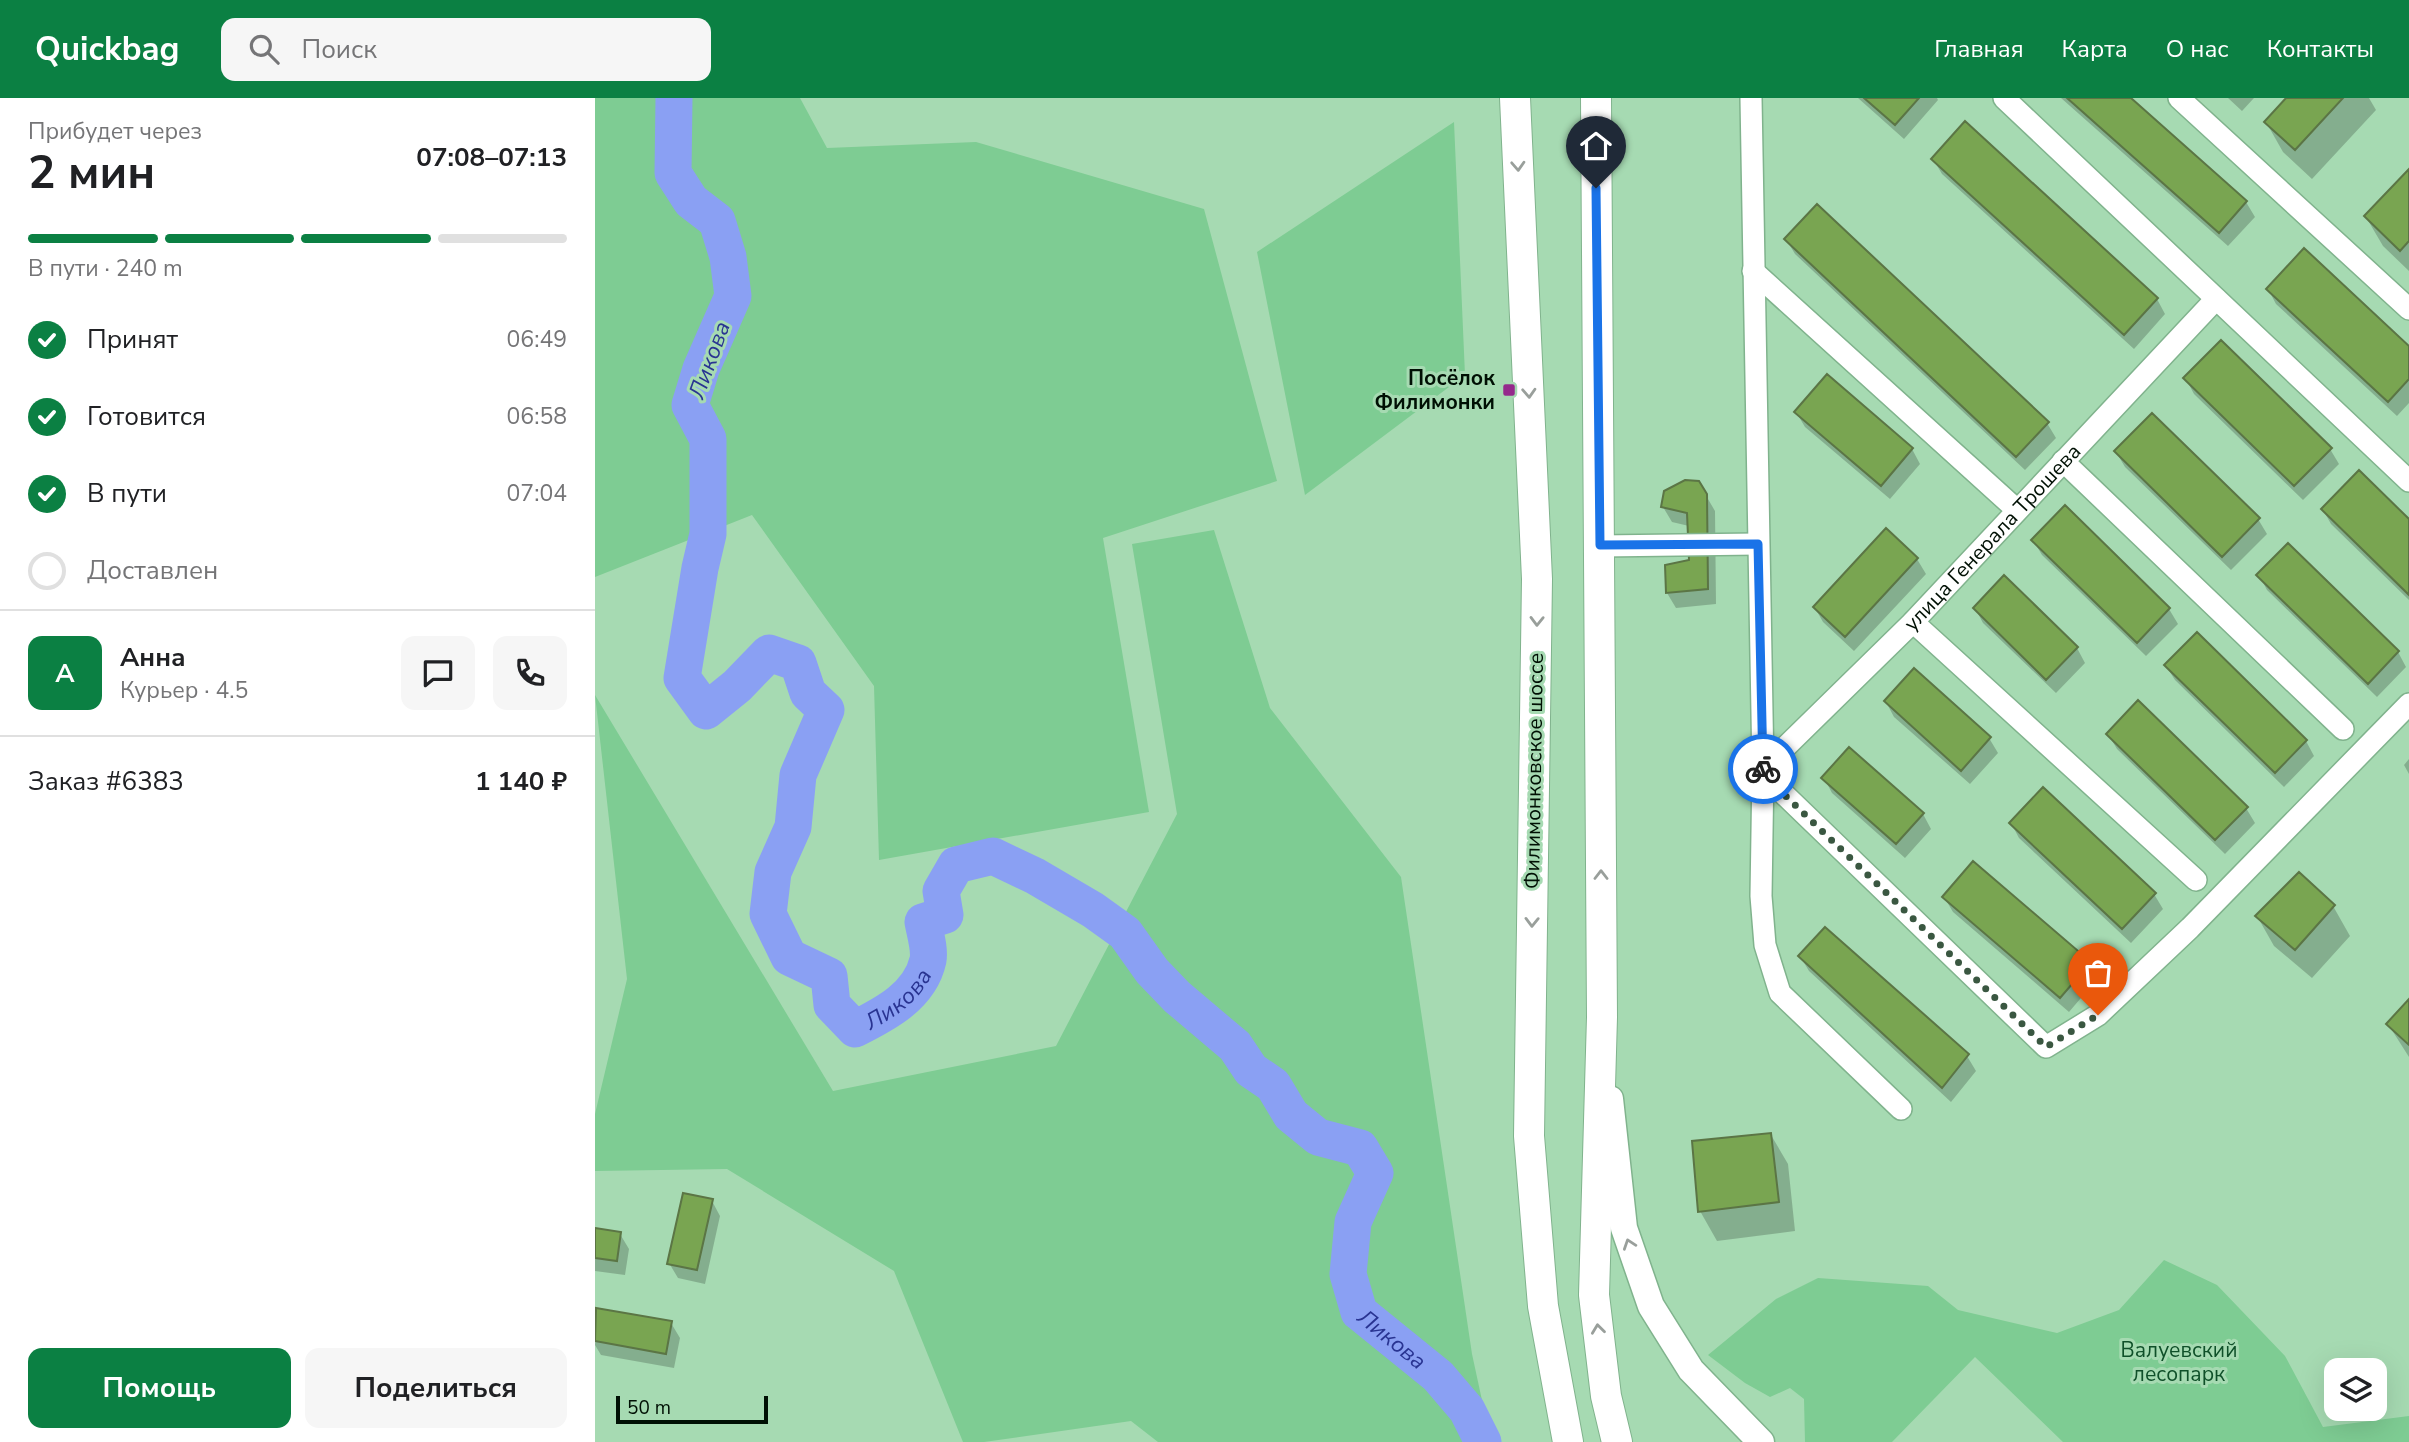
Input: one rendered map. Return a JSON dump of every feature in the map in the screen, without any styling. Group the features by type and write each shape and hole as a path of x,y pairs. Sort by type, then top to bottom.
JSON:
{"main road":[{"name":"Филимонковское шоссе","path":"1515,98 1537,579 1529,1136 1543,1306 1568,1442"},
{"path":"1595,98 1602,1017 1594,1295 1606,1396 1617,1442"}],"street":[{"path":"1751,98 1762,771 1761,897 1765,945 1780,993 1901,1109"},
{"path":"2004,98 2409,481"},
{"path":"2179,98 2409,309"},
{"path":"1753,271 2017,510"},
{"name":"улица Генерала Трошева","path":"1762,771 1913,622 2215,299"},
{"path":"2063,461 2343,729"},
{"path":"1600,545 1758,544"},
{"path":"1913,622 2196,880"},
{"path":"1762,771 2046,1047 2098,1015 2190,928 2409,704"},
{"path":"1602,1017 1624,1228 1651,1307 1691,1370 1761,1442"}],"green space":[{"path":"595,98 800,98 827,148 976,142 1204,209 1277,481 1103,538 1149,812 879,860 874,686 752,515 595,577"},
{"path":"1454,122 1465,375 1305,495 1257,252"},
{"path":"1214,530 1270,708 1401,877 1472,1354 1491,1442 1158,1442 1131,1421 984,1442 963,1442 894,1271 727,1169 595,1171 595,1114 627,979 595,695 833,1091 1056,1046 1177,814 1132,544"},
{"name":"Валуевский лесопарк","path":"2164,1260 2217,1285 2285,1356 2323,1427 2387,1421 2387,1419 2409,1416 2409,1442 2063,1442 1975,1357 1892,1442 1805,1442 1804,1399 1790,1388 1770,1397 1745,1383 1708,1355 1776,1299 1818,1278 1928,1286 1958,1310 2057,1333 2119,1310"}],"building":[{"path":"1864,98 1919,98 1895,125"},
{"path":"2067,98 2131,98 2247,201 2219,233"},
{"path":"2286,98 2343,98 2295,150 2264,122"},
{"path":"1965,121 2158,298 2124,335 1931,159"},
{"path":"2409,169 2409,241 2400,251 2364,216"},
{"path":"1817,204 2049,422 2016,457 1784,239"},
{"path":"2304,248 2409,346 2409,379 2388,402 2266,289"},
{"path":"2221,340 2332,448 2294,486 2183,378"},
{"path":"1827,374 1913,448 1881,486 1794,412"},
{"path":"2152,413 2260,518 2222,557 2114,451"},
{"path":"2359,470 2409,519 2409,595 2321,509"},
{"path":"1685,480 1699,481 1707,494 1708,589 1666,593 1665,565 1689,560 1687,513 1661,507 1664,491"},
{"path":"2065,505 2170,608 2137,643 2031,540"},
{"path":"1886,528 1918,558 1845,637 1813,607"},
{"path":"2288,543 2399,651 2368,684 2256,575"},
{"path":"2004,575 2078,647 2046,680 1973,608"},
{"path":"2197,632 2307,740 2275,773 2164,665"},
{"path":"1914,668 1991,737 1961,771 1884,701"},
{"path":"2138,700 2248,807 2215,840 2106,734"},
{"path":"1849,747 1924,813 1896,844 1821,778"},
{"path":"2043,787 2156,893 2122,929 2009,823"},
{"path":"1973,861 2091,962 2060,998 1942,897"},
{"path":"2299,872 2335,905 2295,950 2255,916"},
{"path":"1825,927 1969,1054 1942,1088 1798,956"},
{"path":"2409,999 2409,1045 2386,1024"},
{"path":"1771,1133 1779,1202 1698,1212 1692,1141"},
{"path":"683,1193 713,1199 697,1270 667,1264"},
{"path":"595,1228 621,1232 617,1261 595,1258"},
{"path":"596,1308 672,1321 666,1354 595,1341"}],"waterway":[{"name":"Ликова","path":"674,98 673,173 691,201 717,221 728,257 733,296 701,369 690,405 708,439 708,534 682,678 706,711 737,686 769,653 798,663 808,693 826,710 798,775 793,827 773,872 768,914 789,957 829,976 832,1005 855,1029 900,1002 924,973 928,946 923,922 945,915 941,891 956,865 993,856 1035,876 1093,910 1125,933 1152,971 1177,997 1235,1046 1251,1070 1273,1085 1291,1115 1318,1137 1360,1148 1375,1173 1353,1222 1348,1274 1359,1312 1438,1376 1467,1410 1483,1442"}],"way so far":[{"path":"1763,769 1762,773 2046,1047 2098,1015"}],"place":[{"name":"Посёлок Филимонки","path":"1509,390"}],"route":[{"path":"1596,188 1600,545 1758,544 1763,769"}]}
